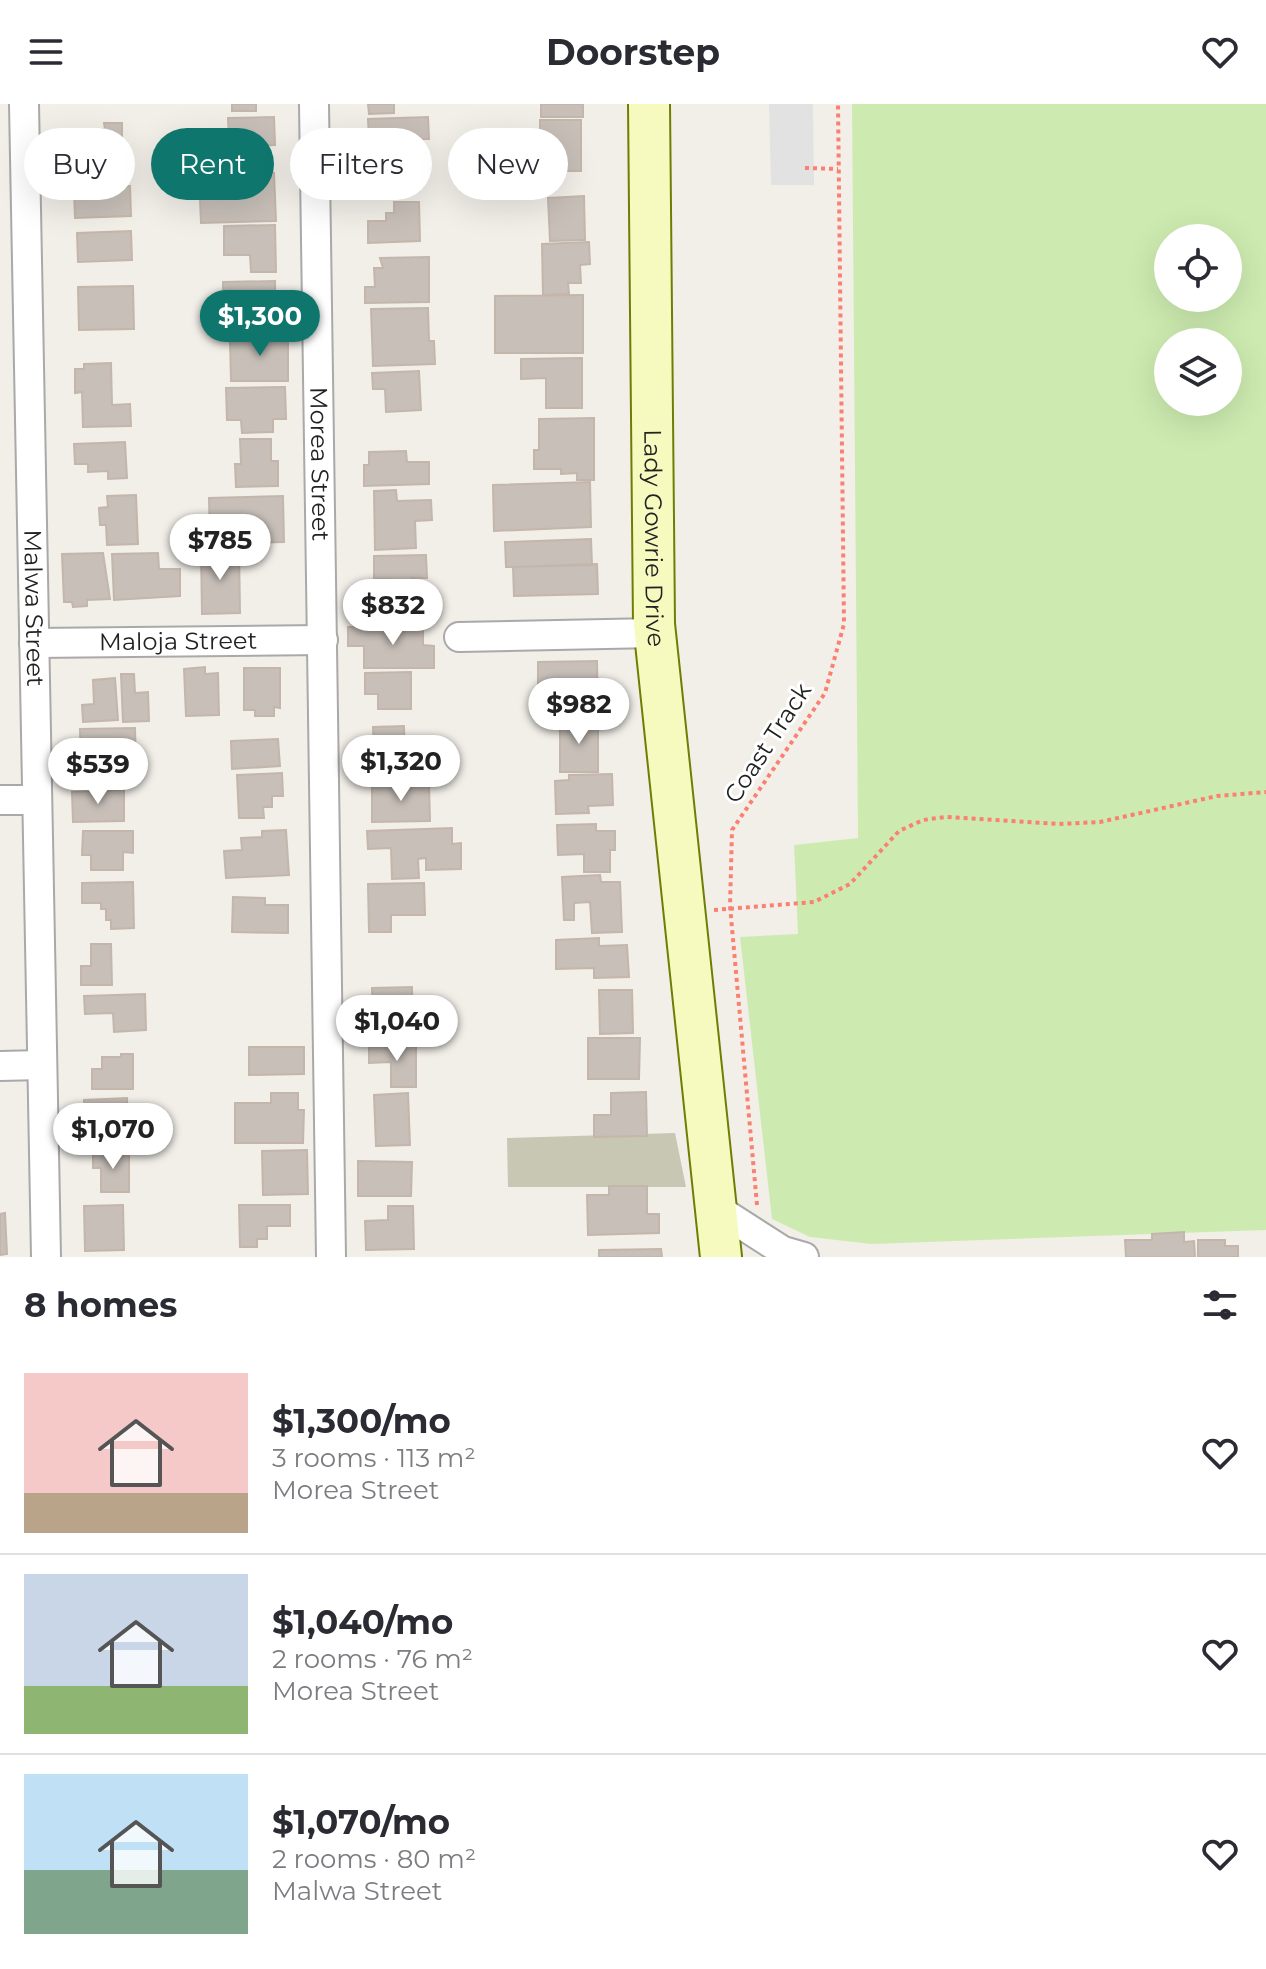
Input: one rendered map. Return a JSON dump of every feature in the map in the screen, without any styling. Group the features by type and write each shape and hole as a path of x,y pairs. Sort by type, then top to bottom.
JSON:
{"main road":[{"name":"Lady Gowrie Drive","path":"649,104 655,633 721,1257"}],"street":[{"name":"Malwa Street","path":"24,104 12,138 34,643 46,1257"},
{"name":"Morea Street","path":"314,104 331,1257"},
{"path":"452,627 655,633"},
{"name":"Maloja Street","path":"34,643 323,640"},
{"path":"0,800 37,800"},
{"path":"0,1066 42,1065"},
{"path":"716,1208 760,1237 804,1257"}],"path":[{"name":"Coast Track","path":"760,1237 730,906 732,830 825,693 844,624 838,104"},
{"path":"805,168 839,169"},
{"path":"341,618 452,627"},
{"path":"684,917 730,906 814,902 850,884 899,831 923,820 946,817 1059,824 1100,822 1217,796 1266,792"}],"shaded area":[{"path":"769,104 813,104 814,185 771,185"},
{"path":"675,1133 686,1187 508,1187 507,1138"}],"green space":[{"path":"852,104 1266,104 1266,1230 871,1244 810,1237 772,1219 740,937 798,934 794,845 858,838"}],"building":[{"path":"232,104 256,104 256,111 232,111"},
{"path":"368,104 394,104 394,113 369,114"},
{"path":"541,104 583,104 583,117 541,117"},
{"path":"274,117 275,145 274,128 228,128 228,118"},
{"path":"428,117 428,128 368,128 368,119"},
{"path":"540,120 581,120 581,171 568,171 568,128 540,128"},
{"path":"104,123 122,123 122,128 105,128"},
{"path":"274,173 276,221 201,223 200,200 274,200"},
{"path":"584,196 585,240 550,241 548,200 568,200 568,197"},
{"path":"74,200 130,200 131,216 75,218"},
{"path":"394,202 419,202 420,241 368,243 368,221 386,221 386,213 394,213"},
{"path":"275,225 276,272 251,272 250,255 224,255 224,226"},
{"path":"131,231 132,260 78,262 77,233"},
{"path":"589,242 590,264 580,265 581,283 568,283 569,294 543,295 542,244"},
{"path":"429,257 429,302 365,303 365,287 375,287 374,268 383,268 380,258"},
{"path":"275,281 276,328 224,330 223,282"},
{"path":"133,286 134,329 79,330 78,287"},
{"path":"583,295 583,353 495,353 495,296"},
{"path":"428,308 429,341 434,341 435,364 373,366 371,309"},
{"path":"262,333 288,333 288,381 231,381 230,339 262,339"},
{"path":"582,358 582,408 546,408 546,378 521,379 521,359"},
{"path":"111,363 112,405 130,404 131,426 83,427 82,392 75,393 75,369 84,369 84,364"},
{"path":"419,371 421,410 386,412 385,389 373,389 372,373"},
{"path":"285,387 286,419 273,419 273,432 242,433 241,420 227,420 226,388"},
{"path":"594,418 594,480 577,480 577,473 561,474 561,469 534,469 534,450 539,450 539,419"},
{"path":"240,439 271,439 271,461 278,461 278,486 236,487 235,464 241,464"},
{"path":"125,442 127,478 108,479 108,471 88,472 88,464 75,464 74,444"},
{"path":"406,451 407,462 429,462 429,484 364,486 364,465 369,465 369,452"},
{"path":"590,482 591,527 494,531 493,485"},
{"path":"396,490 397,501 431,500 432,520 415,521 416,548 375,550 374,491"},
{"path":"136,495 138,544 107,545 106,525 100,525 99,508 108,507 107,496"},
{"path":"283,496 284,542 248,543 248,525 226,526 227,541 210,542 209,498"},
{"path":"591,539 592,565 506,567 505,542"},
{"path":"239,549 240,613 202,614 201,550"},
{"path":"103,553 110,599 87,600 87,606 73,607 72,602 64,602 62,554"},
{"path":"158,553 159,569 180,569 180,596 114,600 112,554"},
{"path":"426,555 427,578 411,578 412,605 394,606 393,579 374,579 374,556"},
{"path":"597,564 598,594 514,596 513,567"},
{"path":"348,627 423,627 423,645 434,646 434,668 364,668 364,646 348,646"},
{"path":"597,661 598,714 556,714 556,688 538,689 538,662"},
{"path":"205,667 205,674 218,673 219,715 186,716 184,669"},
{"path":"244,668 280,668 280,708 274,707 274,716 255,716 255,710 244,710"},
{"path":"411,672 411,709 378,709 378,694 365,694 365,673"},
{"path":"121,674 134,674 135,693 148,692 149,721 123,722"},
{"path":"115,678 118,720 83,722 82,705 94,704 93,680"},
{"path":"560,719 598,719 598,772 560,772"},
{"path":"404,726 405,768 363,770 362,750 374,750 373,727"},
{"path":"135,728 136,769 81,771 80,729"},
{"path":"278,739 280,766 232,769 231,741"},
{"path":"282,773 283,796 272,796 272,807 263,807 264,818 239,818 237,775"},
{"path":"612,774 613,805 588,806 589,813 556,814 555,781 569,780 569,775"},
{"path":"372,784 429,784 430,821 372,822"},
{"path":"124,790 124,821 73,822 72,792"},
{"path":"596,824 596,831 615,831 615,850 610,850 610,872 584,872 584,854 558,855 557,825"},
{"path":"452,828 452,844 461,843 461,869 426,870 426,858 418,859 419,878 392,879 391,848 368,849 367,831"},
{"path":"286,830 289,875 226,878 224,851 242,850 241,838 262,837 262,831"},
{"path":"83,831 133,831 133,853 123,852 123,870 91,870 91,855 82,855"},
{"path":"600,875 601,882 620,882 622,932 592,933 590,902 574,903 574,920 564,920 562,877"},
{"path":"133,882 134,928 111,929 111,920 106,920 106,909 101,909 101,903 82,903 82,883"},
{"path":"424,883 425,915 391,915 391,932 369,932 368,884"},
{"path":"233,897 265,898 265,905 288,905 288,933 232,932"},
{"path":"599,938 599,946 627,945 629,977 594,978 594,968 556,969 556,940"},
{"path":"91,944 111,944 112,985 81,985 81,966 91,966"},
{"path":"412,987 413,1027 389,1028 389,1017 373,1017 372,988"},
{"path":"599,990 632,990 633,1033 600,1034"},
{"path":"145,994 146,1030 114,1032 113,1013 85,1014 84,996"},
{"path":"588,1038 640,1038 639,1079 588,1079"},
{"path":"369,1045 416,1045 416,1087 391,1087 391,1062 369,1063"},
{"path":"249,1047 304,1047 304,1074 249,1075"},
{"path":"121,1054 133,1054 133,1089 92,1089 92,1069 102,1069 102,1057 121,1057"},
{"path":"646,1092 647,1136 594,1137 594,1115 611,1115 611,1093"},
{"path":"271,1093 298,1093 298,1110 304,1110 303,1143 235,1143 235,1103 271,1103"},
{"path":"408,1093 410,1145 376,1146 374,1095"},
{"path":"127,1098 128,1126 85,1128 84,1100"},
{"path":"307,1150 308,1194 263,1195 262,1151"},
{"path":"93,1152 129,1152 129,1192 101,1192 101,1168 93,1168"},
{"path":"358,1161 412,1162 411,1196 358,1196"},
{"path":"609,1186 647,1186 647,1214 659,1214 659,1233 588,1235 587,1195 609,1195"},
{"path":"123,1205 124,1250 85,1251 84,1206"},
{"path":"239,1205 290,1205 290,1226 267,1226 267,1239 257,1239 257,1247 240,1247"},
{"path":"388,1206 413,1206 414,1249 366,1250 365,1221 388,1220"},
{"path":"5,1213 7,1254 0,1255 0,1214"},
{"path":"1184,1232 1184,1242 1194,1241 1195,1257 1126,1257 1125,1240 1152,1240 1152,1234"},
{"path":"1198,1240 1225,1240 1225,1246 1238,1246 1238,1257 1198,1257"},
{"path":"661,1249 662,1257 599,1257 599,1250"}]}
